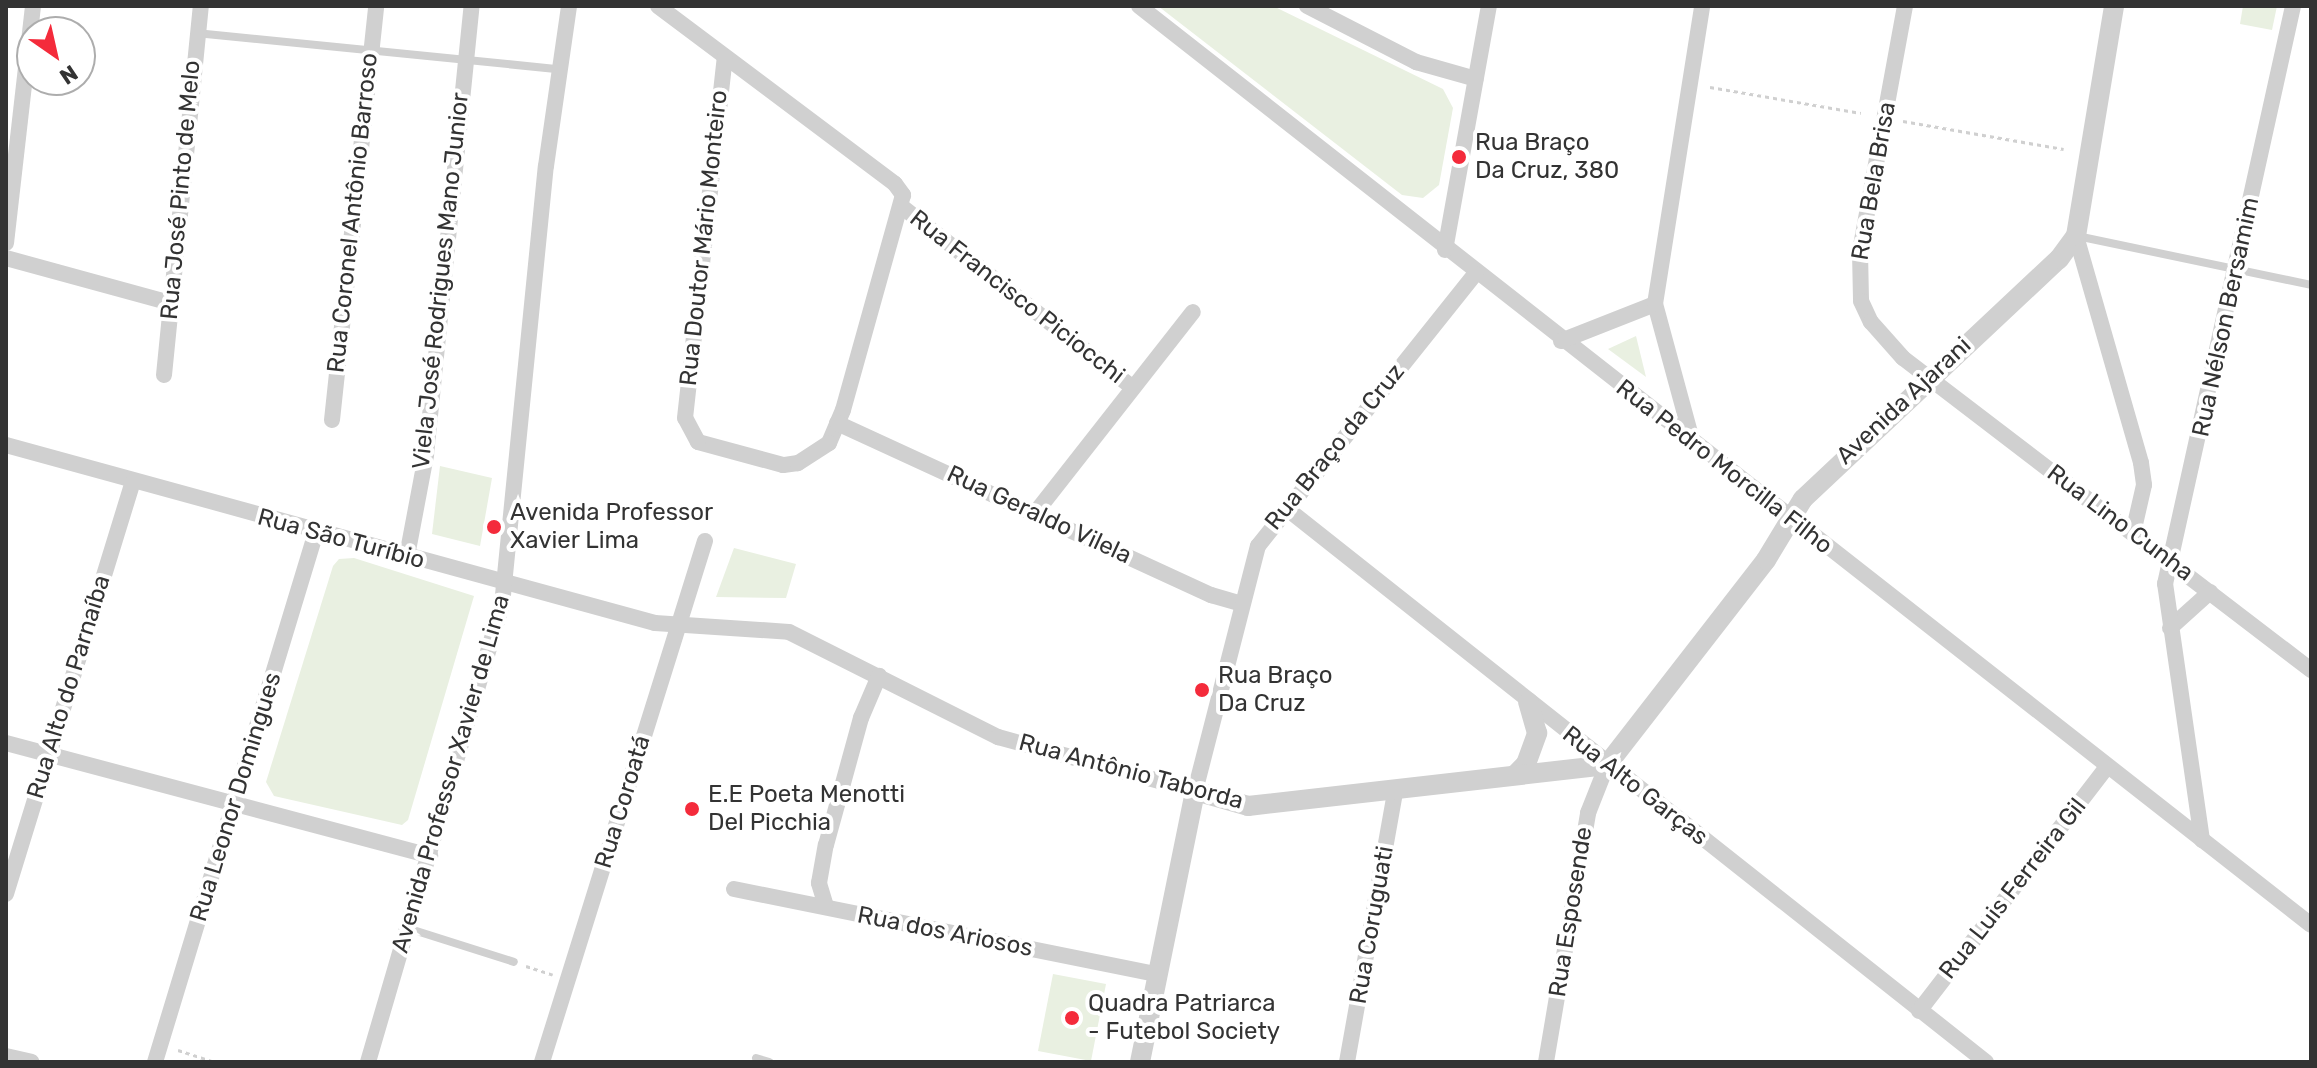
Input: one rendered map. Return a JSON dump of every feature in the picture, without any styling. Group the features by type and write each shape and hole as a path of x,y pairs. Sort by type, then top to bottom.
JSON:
{"street":[{"path":"6,243 33,6"},
{"name":"Rua José Pinto de Melo","path":"164,375 195,33 201,6"},
{"name":"Rua Coronel Antônio Barroso","path":"332,420 376,6"},
{"name":"Viela José Rodrigues Mano Junior","path":"407,556 426,455 463,58 472,6"},
{"name":"Avenida Professor Xavier de Lima","path":"368,1062 430,856 506,583 558,69 569,6"},
{"name":"Rua Francisco Piciocchi","path":"658,6 895,184 902,201 1132,387"},
{"name":"Rua Pedro Morcilla Filho","path":"1139,6 1475,274 2311,925"},
{"path":"1307,6 1416,62 1476,79"},
{"path":"1445,250 1489,6"},
{"path":"1692,440 1655,304 1702,6"},
{"name":"Rua Bela Brisa","path":"1905,6 1857,276 1871,322 1889,345 1928,377"},
{"path":"2114,6 2076,236 2141,463 2144,485 2133,533"},
{"name":"Rua Nélson Bersamim","path":"2202,840 2165,584 2293,6"},
{"name":"Rua Doutor Mário Monteiro","path":"725,57 685,418 698,442 783,465 820,453 837,423"},
{"path":"837,423 902,201"},
{"name":"Avenida Ajarani","path":"1607,765 1766,560 1788,518 1928,377 2059,259 2076,236"},
{"path":"6,258 171,303"},
{"name":"Rua Braço da Cruz","path":"1140,1062 1195,791 1258,546 1475,274"},
{"path":"1561,341 1655,304"},
{"path":"1036,512 1193,312"},
{"name":"Rua Lino Cunha","path":"1928,377 2311,670"},
{"name":"Rua Geraldo Vilela","path":"837,423 1211,595 1242,604"},
{"name":"Rua São Turíbio","path":"6,445 506,583 678,625"},
{"name":"Rua Alto do Parnaíba","path":"6,894 133,481"},
{"name":"Rua Alto Garças","path":"1286,508 1986,1062"},
{"name":"Rua Leonor Domingues","path":"155,1062 316,532"},
{"name":"Rua Coroatá","path":"542,1062 705,541"},
{"path":"2170,628 2210,592"},
{"name":"Rua Antônio Taborda","path":"678,625 789,632 998,737 1248,806 1607,765"},
{"path":"825,903 819,883 826,845 861,718 879,676"},
{"path":"1515,775 1536,741 1528,702"},
{"path":"6,743 430,856"},
{"name":"Rua Esposende","path":"1546,1062 1588,813 1607,765"},
{"name":"Rua Luis Ferreira Gil","path":"1919,1011 2107,767"},
{"name":"Rua Coruguati","path":"1347,1062 1396,788"},
{"name":"Rua dos Ariosos","path":"734,889 825,903 851,914 1156,974"},
{"path":"6,1056 31,1062"}],"lane":[{"path":"195,33 558,69"},
{"path":"2076,236 2237,267 2311,285"},
{"path":"407,928 514,962"},
{"path":"756,1058 769,1062"}],"path":[{"path":"1710,87 1861,113"},
{"path":"1903,121 2064,149"},
{"path":"514,962 568,980"},
{"path":"160,1045 216,1062"}],"green space":[{"path":"1158,6 1273,6 1443,89 1453,108 1439,185 1423,198 1402,195"},
{"path":"2243,6 2277,6 2272,30 2240,24"},
{"path":"1636,336 1646,377 1608,349"},
{"path":"440,466 492,478 480,546 432,534"},
{"path":"734,548 796,564 786,598 716,597"},
{"path":"354,558 474,596 408,820 402,825 274,796 266,782 333,566 339,559"},
{"name":"Quadra Patriarca - Futebol Society","path":"1053,974 1106,984 1091,1061 1038,1051"}],"place":[{"name":"Rua Braço Da Cruz, 380","path":"1459,157"},
{"name":"Avenida Professor Xavier Lima","path":"494,527"},
{"name":"Rua Braço Da Cruz","path":"1202,690"},
{"name":"E.E Poeta Menotti Del Picchia","path":"692,809"},
{"name":"Quadra Patriarca - Futebol Society","path":"1072,1018"}]}
